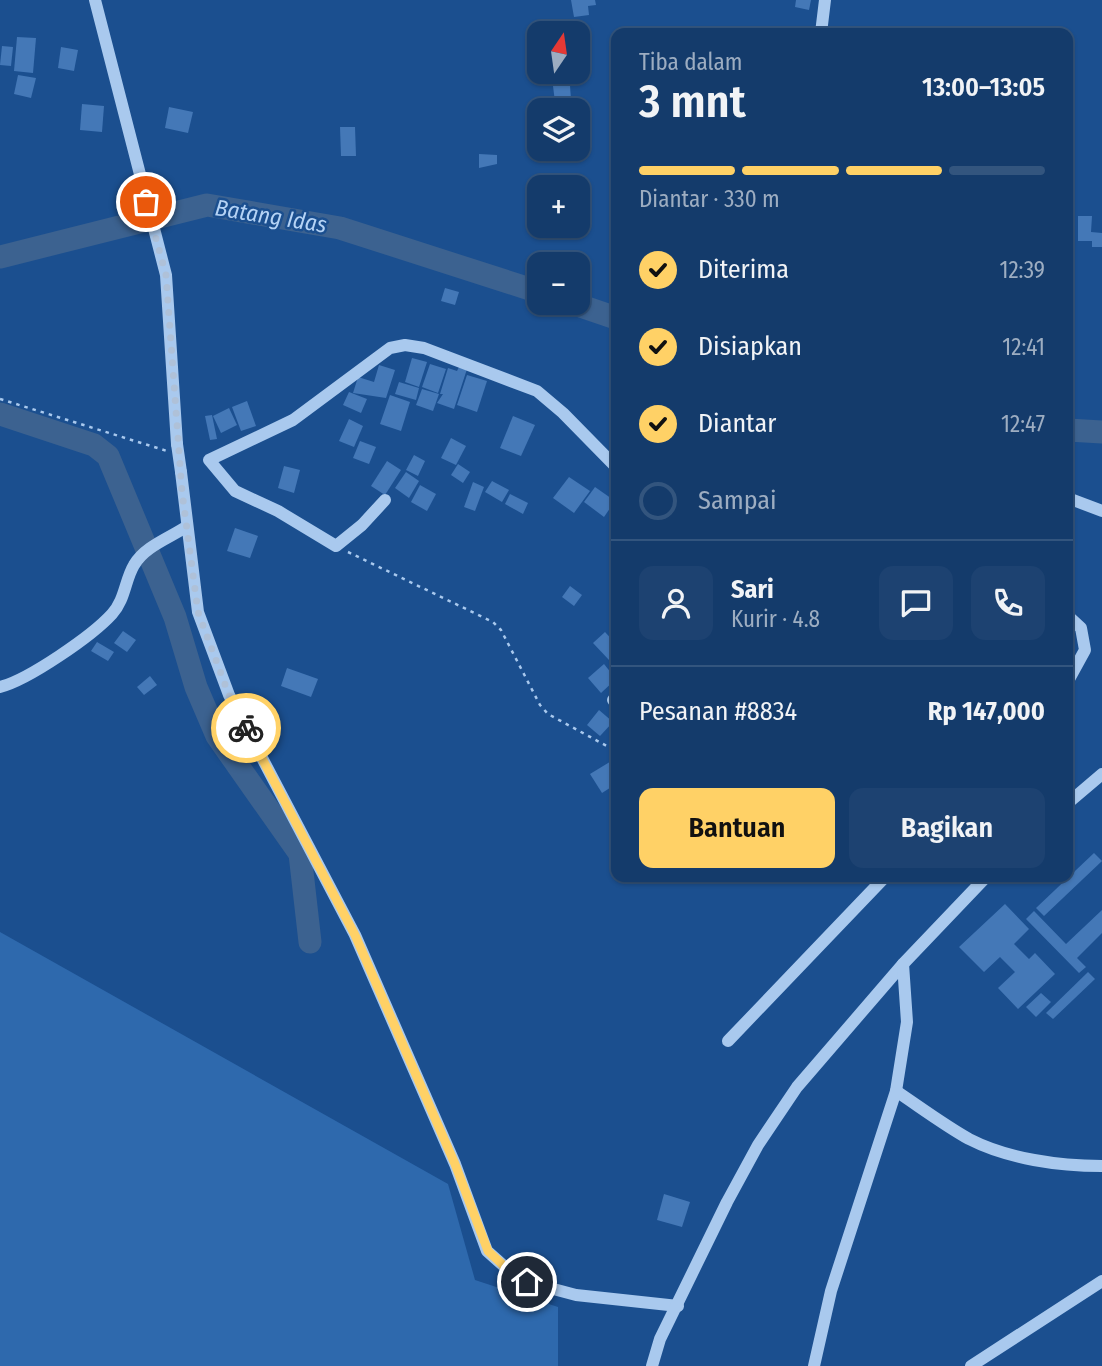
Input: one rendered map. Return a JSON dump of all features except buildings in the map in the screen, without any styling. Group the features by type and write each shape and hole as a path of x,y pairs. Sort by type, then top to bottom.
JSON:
{"street":[{"path":"95,0 166,275 173,448 181,472 198,612 229,695 355,935 455,1164 488,1251 527,1282 576,1294 678,1306"},
{"path":"822,28 825,0"},
{"path":"385,500 362,526 336,546 278,511 235,491 209,460 293,420 390,348 405,345 424,348 537,391 557,407 611,462"},
{"path":"1073,500 1102,511"},
{"path":"0,687 36,672 112,614 122,599 134,565 146,552 186,527"},
{"path":"1073,621 1082,628 1085,650 1073,672"},
{"path":"1073,799 1102,774"},
{"path":"728,1041 880,882"},
{"path":"652,1366 660,1339 727,1202 789,1098 903,964 981,882"},
{"path":"814,1366 831,1291 896,1091 907,1023 903,964"},
{"path":"896,1091 971,1140 1022,1157 1078,1166 1102,1166"},
{"path":"971,1366 1102,1281"}],"path":[{"path":"0,398 173,448"},
{"path":"336,546 493,622 501,631 548,714 611,748"}],"shaded area":[{"path":"0,932 448,1184 475,1280 558,1307 558,1366 0,1366"}],"waterway":[{"name":"Batang Idas","path":"0,257 207,205 340,228 527,288"},
{"name":"Batang Idas","path":"590,309 611,316"},
{"path":"0,414 94,445 108,456 175,617 196,687 217,736 300,854 310,942"},
{"name":"Batang Idas","path":"1073,430 1102,432"}],"way so far":[{"path":"146,202 166,275 177,444 198,612 229,695 246,728"}],"route":[{"path":"246,728 328,889 355,935 455,1164 478,1232 488,1251 527,1282"}]}
